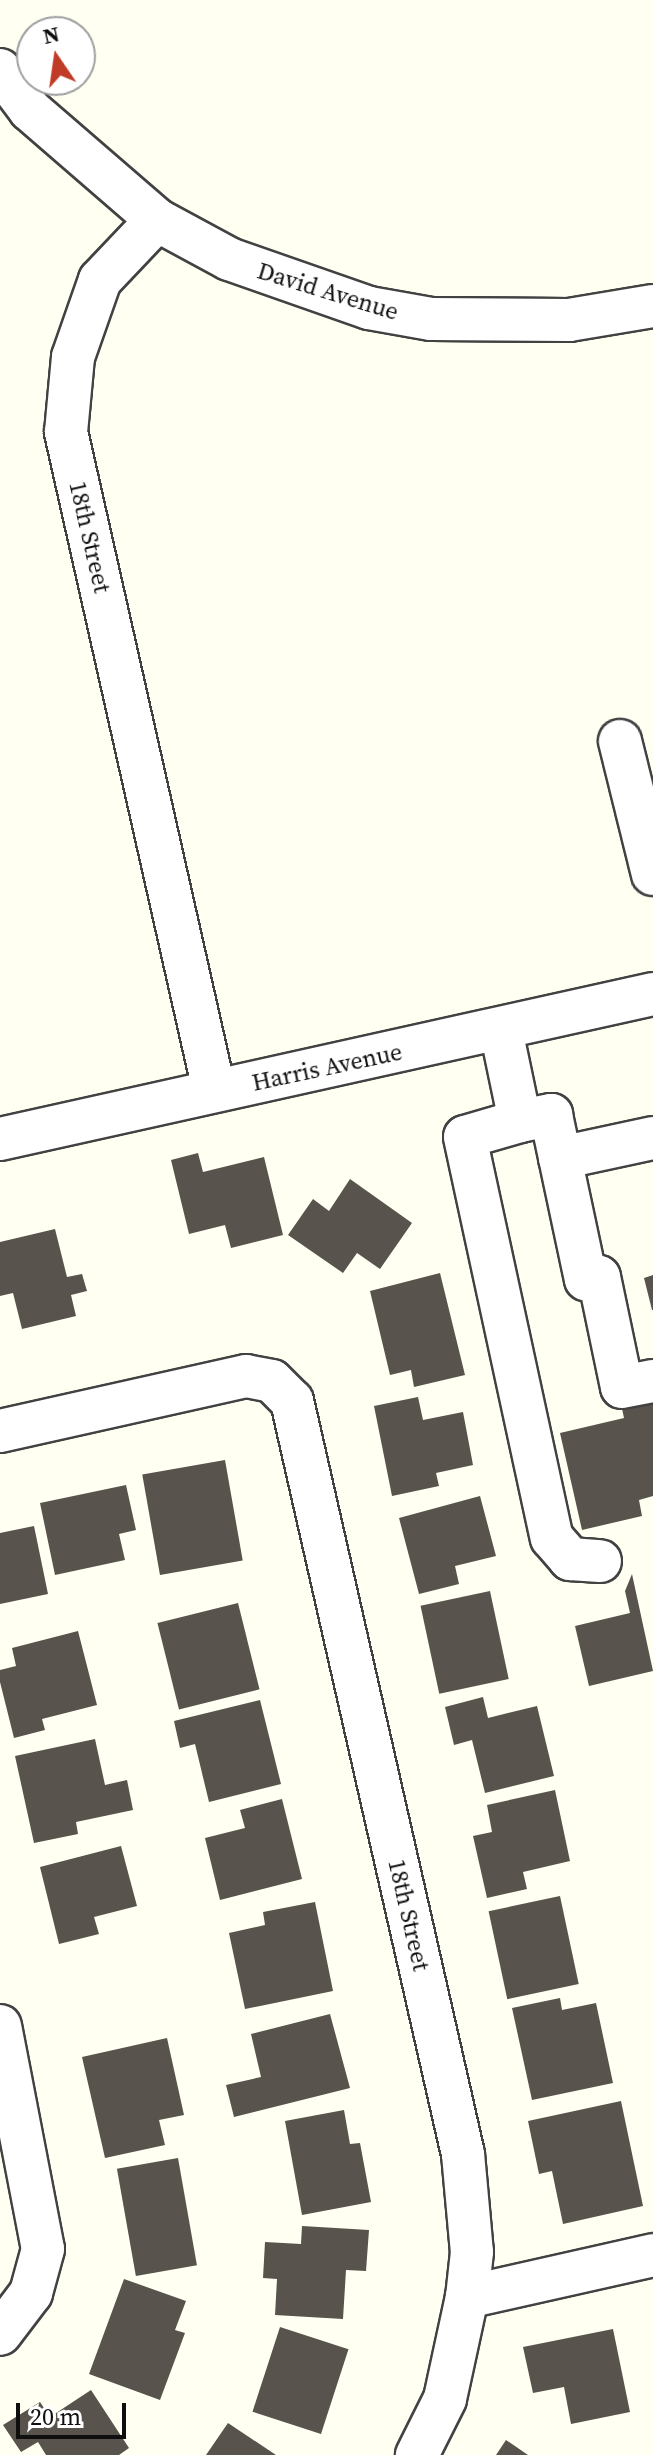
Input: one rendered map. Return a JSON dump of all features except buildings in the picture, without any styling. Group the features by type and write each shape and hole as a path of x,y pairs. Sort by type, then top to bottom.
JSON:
{"street":[{"path":"0,70 30,110 157,220"},
{"name":"David Avenue","path":"157,220 229,259 369,308 431,319 569,320 653,306"},
{"name":"18th Street","path":"157,220 100,280 73,357 66,432 214,1090"},
{"path":"620,741 653,874"},
{"name":"Harris Avenue","path":"0,1139 653,994"},
{"path":"501,1030 520,1121"},
{"path":"600,1561 570,1559 552,1538 465,1137 551,1115 586,1279 599,1277 622,1387 653,1381"},
{"path":"560,1158 653,1138"},
{"name":"18th Street","path":"0,1431 246,1376 272,1381 292,1401 463,2154 472,2252 467,2297 445,2399 417,2455"},
{"path":"0,2026 37,2193 43,2249 31,2293 0,2334"},
{"path":"467,2297 653,2255"}]}
